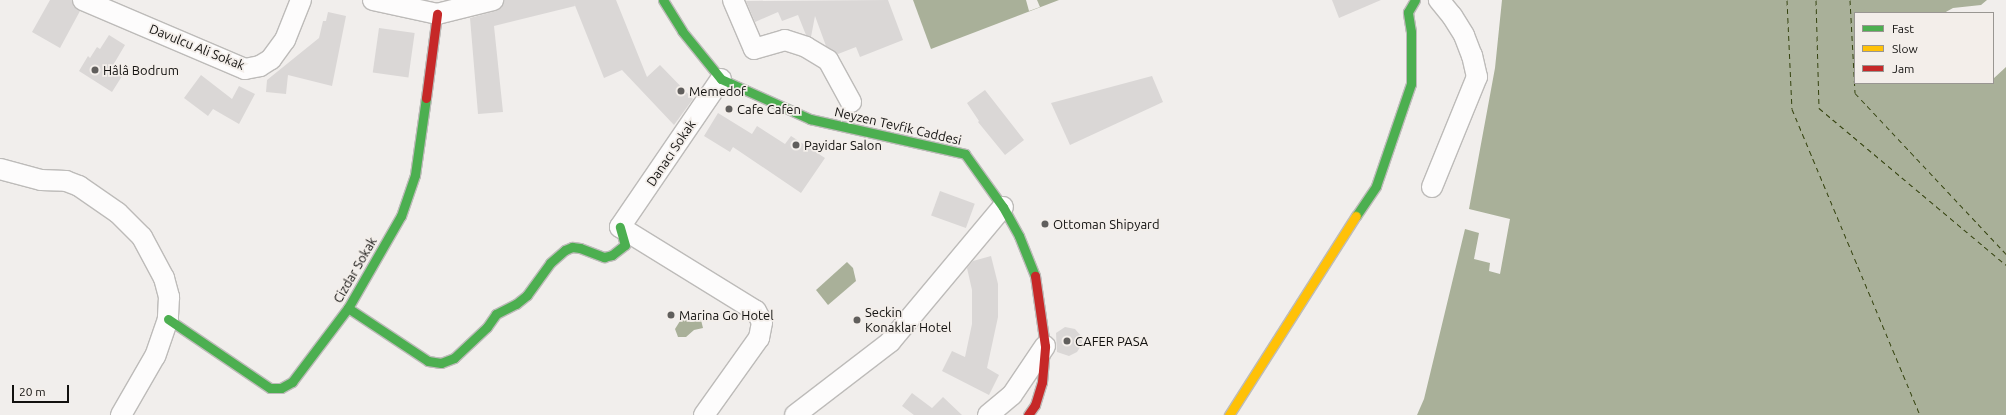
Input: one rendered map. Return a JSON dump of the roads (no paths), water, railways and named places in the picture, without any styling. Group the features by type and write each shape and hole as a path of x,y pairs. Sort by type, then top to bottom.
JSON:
{"street":[{"name":"Davulcu Ali Sokak","path":"83,0 245,68 260,66 271,59 285,40 301,0"},
{"path":"373,0 437,14 493,0"},
{"name":"Neyzen Tevfik Caddesi","path":"663,0 682,31 721,79 810,119 965,154 1003,207 1019,236 1037,280 1045,346 1042,382 1035,405 1028,415"},
{"path":"733,0 754,49 785,40 806,47 828,60 851,102"},
{"path":"1229,415 1376,186 1411,84 1411,32 1408,12 1415,0"},
{"path":"1432,187 1477,77 1472,56 1464,36 1452,16 1439,0"},
{"name":"Cizdar Sokak","path":"168,319 270,388 281,388 292,382 348,308 401,216 415,175 437,14"},
{"name":"Danacı Sokak","path":"620,227 721,79"},
{"path":"0,169 41,180 66,181 79,186 118,213 142,237 164,278 169,297 168,319 155,356 128,414"},
{"path":"794,415 890,342 1003,207"},
{"path":"348,308 428,360 441,363 454,358 487,327 496,314 503,309 516,304 527,295 550,263 565,250 572,247 580,248 595,255 604,257 612,255 625,245 620,227"},
{"path":"620,227 756,311 762,322 759,338 704,415"},
{"path":"988,415 1012,395 1045,346"}],"place":[{"name":"Hâlâ Bodrum","path":"95,70"},
{"name":"Memedof","path":"681,91"},
{"name":"Cafe Cafen","path":"729,109"},
{"name":"Payidar Salon","path":"796,145"},
{"name":"Ottoman Shipyard","path":"1045,224"},
{"name":"Marina Go Hotel","path":"671,315"},
{"name":"Seckin Konaklar Hotel","path":"857,320"},
{"name":"CAFER PASA","path":"1067,341"}]}
